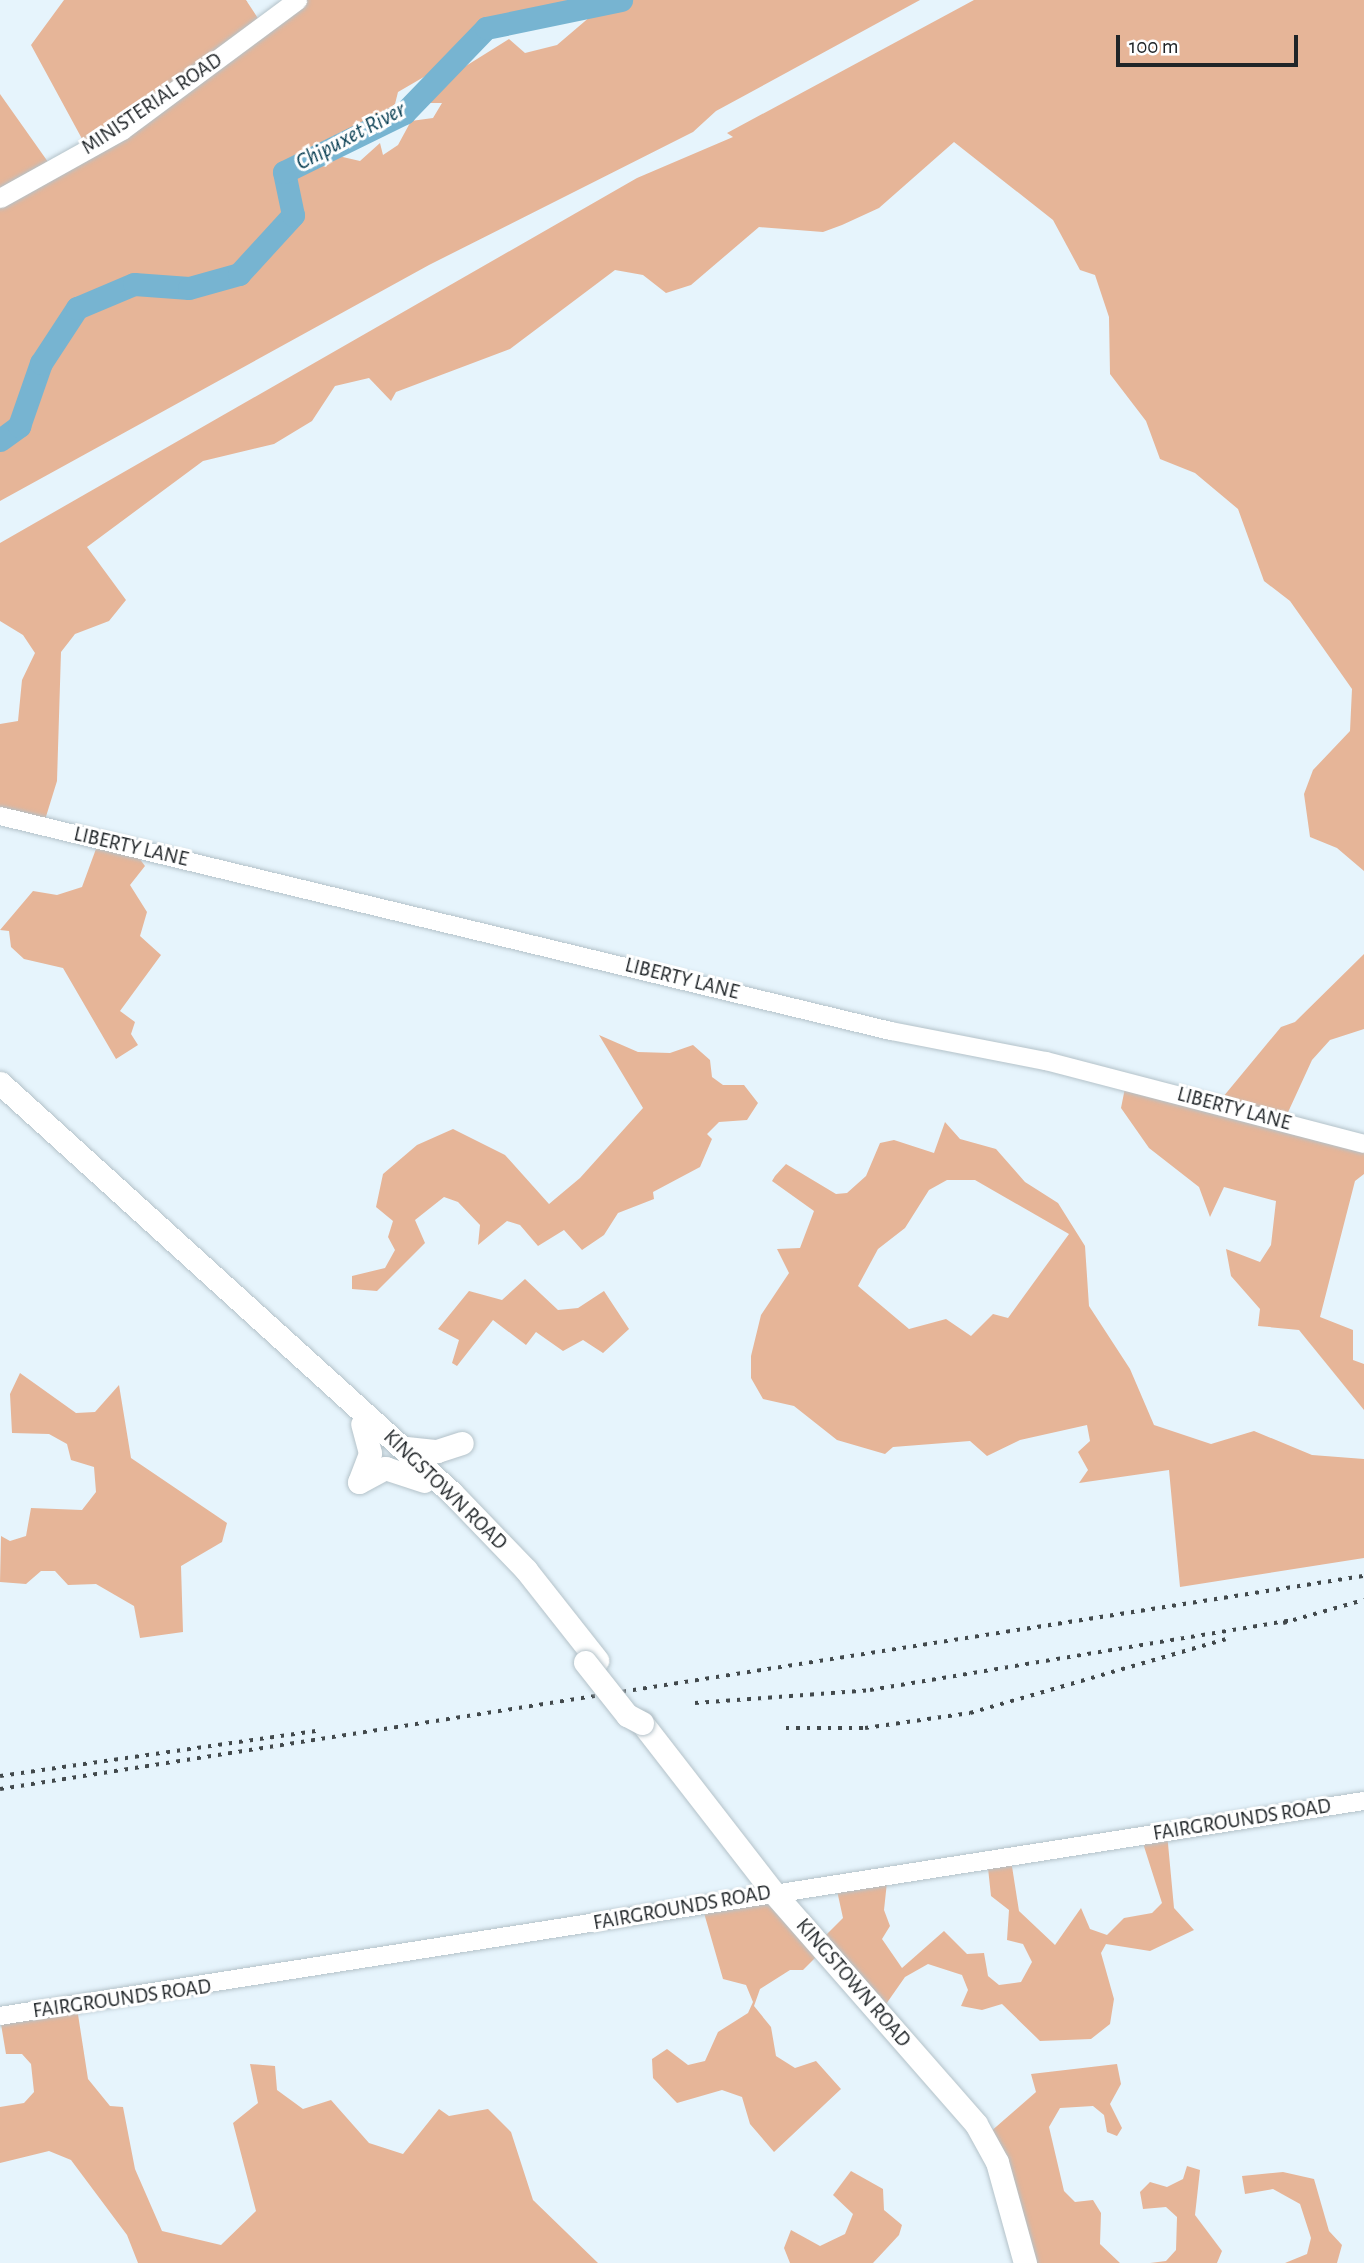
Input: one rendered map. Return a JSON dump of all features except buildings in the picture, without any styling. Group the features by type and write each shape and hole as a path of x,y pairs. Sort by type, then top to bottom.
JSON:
{"main road":[{"name":"MINISTERIAL ROAD","path":"0,198 122,130 297,0"},
{"name":"KINGSTOWN ROAD","path":"0,1083 219,1283 406,1448 526,1570 591,1661"},
{"name":"KINGSTOWN ROAD","path":"219,1283 424,1481 513,1574 642,1723 773,1892 976,2124 1001,2174 1025,2263"},
{"path":"362,1424 370,1453 359,1482 384,1468 424,1481"},
{"path":"406,1448 437,1451 462,1443 450,1475 452,1493"}],"street":[{"name":"LIBERTY LANE","path":"0,816 891,1031 1045,1060 1364,1144"},
{"name":"FAIRGROUNDS ROAD","path":"0,2016 773,1892 1364,1801"}],"shaded area":[{"path":"64,0 246,0 263,26 292,0 920,0 716,111 693,132 429,265 0,501 0,94 53,169 87,148 31,45","holes":["589,4 598,10 557,45 525,53 509,39 437,84 424,103 442,103 433,118 411,121 398,145 383,155 380,143 360,161 334,155 326,167 300,159 374,121 395,104 398,92 503,31"]},
{"path":"974,0 1364,0 1364,871 1337,848 1310,837 1304,794 1313,770 1350,731 1352,689 1290,601 1264,581 1238,509 1195,473 1160,459 1146,421 1110,374 1109,317 1095,275 1080,270 1053,220 954,142 879,208 842,225 823,232 759,227 691,285 666,293 643,275 615,270 510,349 396,392 391,401 369,378 335,386 312,421 274,444 203,461 87,547 126,600 109,621 75,634 61,652 57,781 44,823 0,812 0,724 18,721 22,680 35,653 23,635 0,621 0,543 637,178 733,137 727,133"},
{"path":"100,838 130,846 145,866 130,885 147,912 140,936 161,955 120,1011 135,1022 131,1034 138,1045 116,1059 63,968 24,959 11,947 9,931 0,930 33,891 57,895 82,887"},
{"path":"1364,954 1364,1029 1330,1040 1312,1060 1284,1121 1364,1145 1364,1174 1355,1181 1320,1317 1353,1330 1353,1360 1364,1364 1364,1410 1299,1330 1258,1326 1260,1309 1231,1276 1226,1249 1260,1262 1271,1245 1276,1201 1224,1187 1210,1217 1199,1187 1149,1148 1121,1108 1126,1083 1218,1103 1281,1027 1295,1022"},
{"path":"599,1035 638,1052 670,1053 693,1045 710,1060 712,1077 723,1085 744,1085 758,1103 747,1120 719,1122 707,1134 712,1139 700,1167 653,1192 654,1199 618,1213 604,1235 582,1250 564,1230 538,1246 520,1225 507,1221 478,1245 480,1225 458,1202 444,1197 415,1220 425,1243 377,1291 352,1289 352,1276 385,1268 395,1250 388,1237 393,1221 376,1207 383,1174 417,1145 453,1129 505,1155 549,1204 580,1178 643,1108"},
{"path":"945,1122 960,1139 996,1149 1025,1182 1058,1203 1085,1246 1089,1306 1130,1369 1154,1425 1211,1444 1254,1431 1312,1455 1364,1459 1364,1558 1180,1587 1169,1470 1079,1483 1088,1470 1078,1452 1090,1441 1087,1425 1020,1440 987,1456 970,1441 893,1447 885,1454 837,1440 794,1406 763,1399 751,1378 751,1356 761,1315 789,1273 777,1249 800,1248 814,1211 772,1181 775,1176 786,1164 836,1194 847,1193 866,1176 880,1143 894,1140 934,1153","holes":["947,1180 975,1180 1069,1234 1008,1318 993,1314 971,1336 946,1319 909,1329 858,1286 878,1249 905,1228 929,1190"]},
{"path":"525,1279 558,1310 578,1308 604,1291 629,1329 603,1353 583,1340 563,1351 536,1332 526,1345 493,1320 457,1366 452,1363 459,1340 438,1329 469,1291 502,1300"},
{"path":"20,1373 76,1413 95,1412 119,1385 131,1458 227,1523 222,1542 181,1566 183,1632 140,1638 134,1606 96,1584 68,1585 55,1571 41,1571 26,1584 0,1582 1,1536 10,1541 26,1536 31,1508 82,1510 96,1492 94,1467 71,1460 67,1444 49,1434 12,1433 10,1394"},
{"path":"1167,1833 1174,1908 1194,1930 1150,1951 1106,1944 1101,1953 1114,1999 1110,2024 1091,2039 1040,2041 1002,2004 982,2010 961,2006 968,1990 962,1975 928,1964 905,1977 884,2007 824,1949 803,1970 790,1970 760,1989 754,2006 771,2027 776,2056 795,2068 816,2061 841,2089 774,2152 750,2124 742,2097 722,2090 677,2103 653,2078 652,2059 667,2049 688,2065 705,2061 718,2032 748,2013 753,2002 746,1985 723,1979 702,1906 768,1894 819,1942 843,1918 836,1886 887,1882 884,1910 890,1926 882,1939 902,1968 944,1931 967,1954 984,1953 988,1976 999,1985 1021,1982 1032,1962 1023,1944 1007,1940 1009,1910 991,1896 988,1868 1011,1860 1019,1911 1055,1945 1081,1908 1090,1929 1107,1935 1124,1918 1152,1913 1162,1903 1141,1837"},
{"path":"77,2008 88,2079 110,2106 123,2107 135,2169 162,2231 221,2245 256,2211 233,2123 258,2103 250,2064 275,2066 277,2090 303,2109 331,2100 369,2143 403,2154 439,2109 449,2116 488,2109 511,2132 533,2200 598,2263 138,2263 127,2235 71,2160 49,2151 0,2163 0,2107 24,2103 34,2092 31,2064 22,2054 6,2054 0,2018"},
{"path":"1117,2064 1121,2084 1110,2104 1122,2128 1117,2136 1107,2132 1104,2115 1093,2106 1060,2108 1049,2127 1064,2191 1075,2202 1093,2200 1101,2213 1100,2244 1120,2263 1030,2263 989,2133 1036,2092 1031,2074"},
{"path":"1187,2166 1200,2170 1195,2215 1222,2251 1217,2263 1150,2263 1166,2261 1176,2250 1177,2217 1166,2207 1143,2209 1140,2192 1150,2182 1167,2187 1183,2179"},
{"path":"851,2171 883,2189 884,2210 902,2225 899,2235 873,2263 790,2263 784,2248 791,2230 820,2246 845,2234 853,2214 833,2195"},
{"path":"1283,2172 1314,2179 1329,2231 1342,2245 1337,2263 1285,2263 1307,2254 1311,2238 1300,2204 1273,2189 1245,2194 1242,2176"}],"waterway":[{"name":"Chipuxet River","path":"0,440 19,426 41,363 77,308 134,284 189,288 239,274 293,215 284,172 404,113 486,28 621,0"}],"railway":[{"path":"0,1789 1364,1576"},
{"path":"1283,1623 1364,1600"},
{"path":"695,1703 870,1690 1292,1620"},
{"path":"786,1728 865,1728 970,1713 1226,1639"},
{"path":"0,1776 316,1731"}]}
